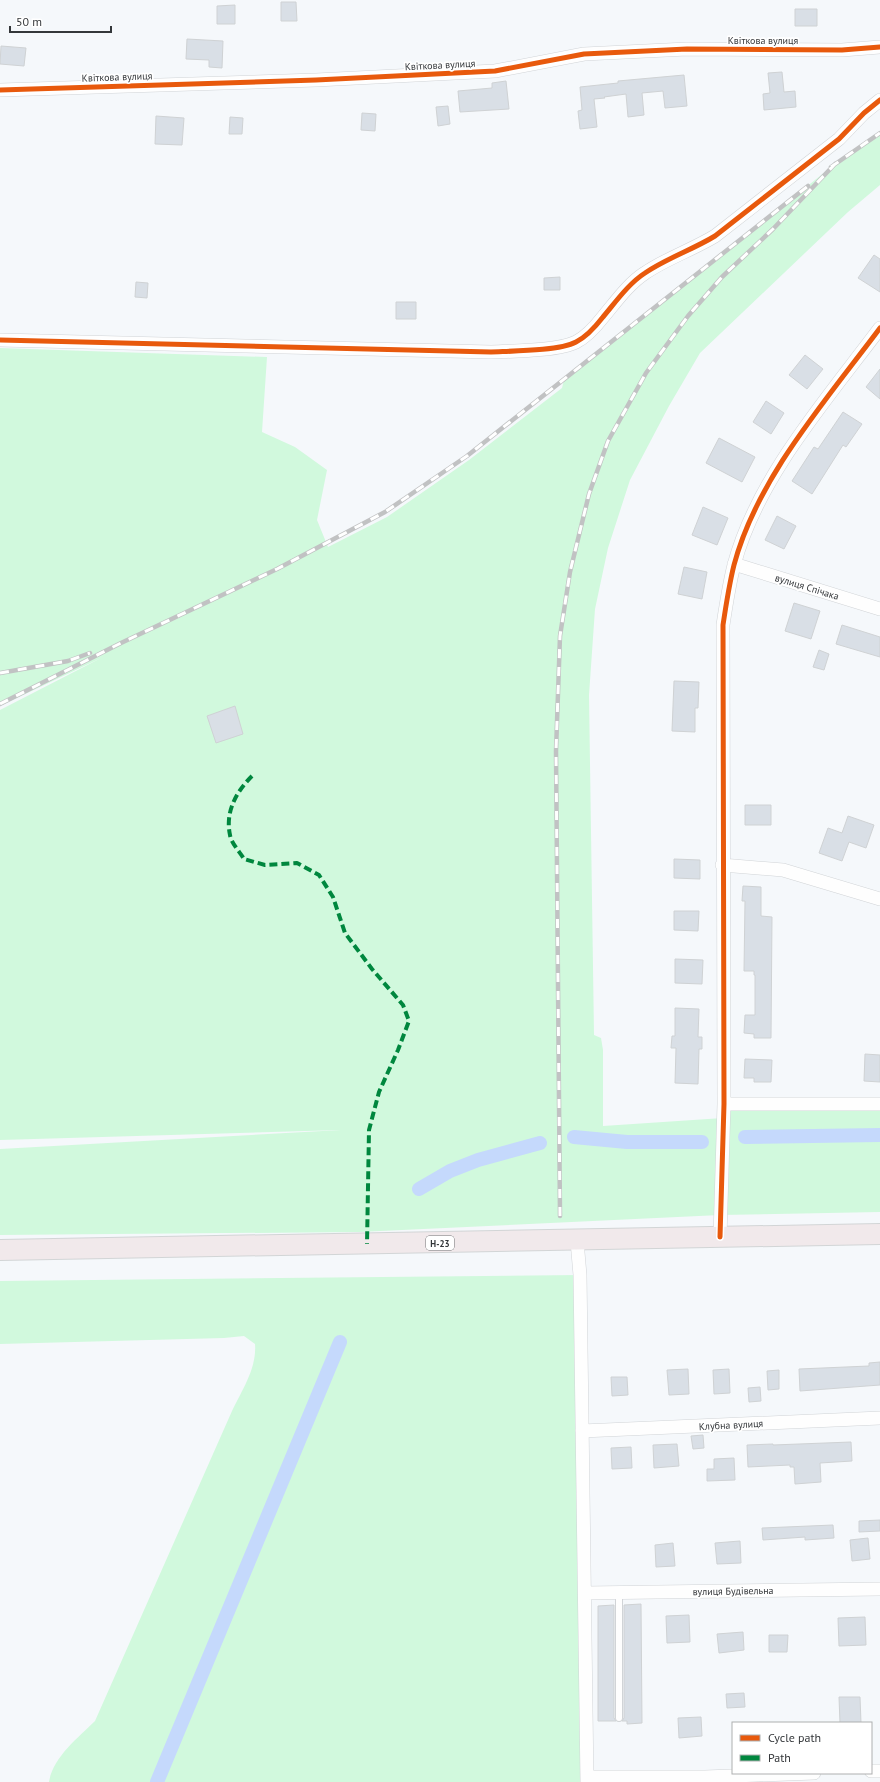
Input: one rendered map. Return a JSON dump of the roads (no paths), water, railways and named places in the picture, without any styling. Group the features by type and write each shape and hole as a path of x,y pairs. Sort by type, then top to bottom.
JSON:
{"main road":[{"name":"Н-23","path":"0,1250 577,1241 880,1234"}],"street":[{"name":"Квіткова вулиця","path":"0,90 316,80 495,71 584,54 687,49 842,50 880,47"},
{"path":"0,340 491,352 536,350 576,342 596,326 633,283 644,273 697,247 715,236 839,139 864,112 880,100"},
{"path":"720,1237 724,1104 722,865 724,625 728,588 734,564 750,520 784,457 880,328"},
{"name":"вулиця Спічака","path":"734,564 880,610"},
{"path":"722,865 783,870 880,899"},
{"path":"724,1104 880,1104"},
{"path":"577,1241 580,1282 586,1593 587,1780 705,1779 796,1774"},
{"name":"Клубна вулиця","path":"582,1431 880,1418"},
{"name":"вулиця Будівельна","path":"586,1593 880,1589"}],"lane":[{"path":"618,1718 619,1592"}],"waterway":[{"path":"745,1137 880,1135"},
{"path":"574,1137 627,1142 702,1142"},
{"path":"419,1189 450,1171 478,1160 540,1143"},
{"path":"157,1782 340,1342"}],"railway":[{"path":"831,167 880,133"},
{"path":"560,1216 556,751 560,636 570,572 589,494 608,441 646,373 688,316 722,277 773,229 835,164"},
{"path":"0,704 121,643 277,569 385,512 467,456 808,186"},
{"path":"0,673 68,661 90,653"}]}
